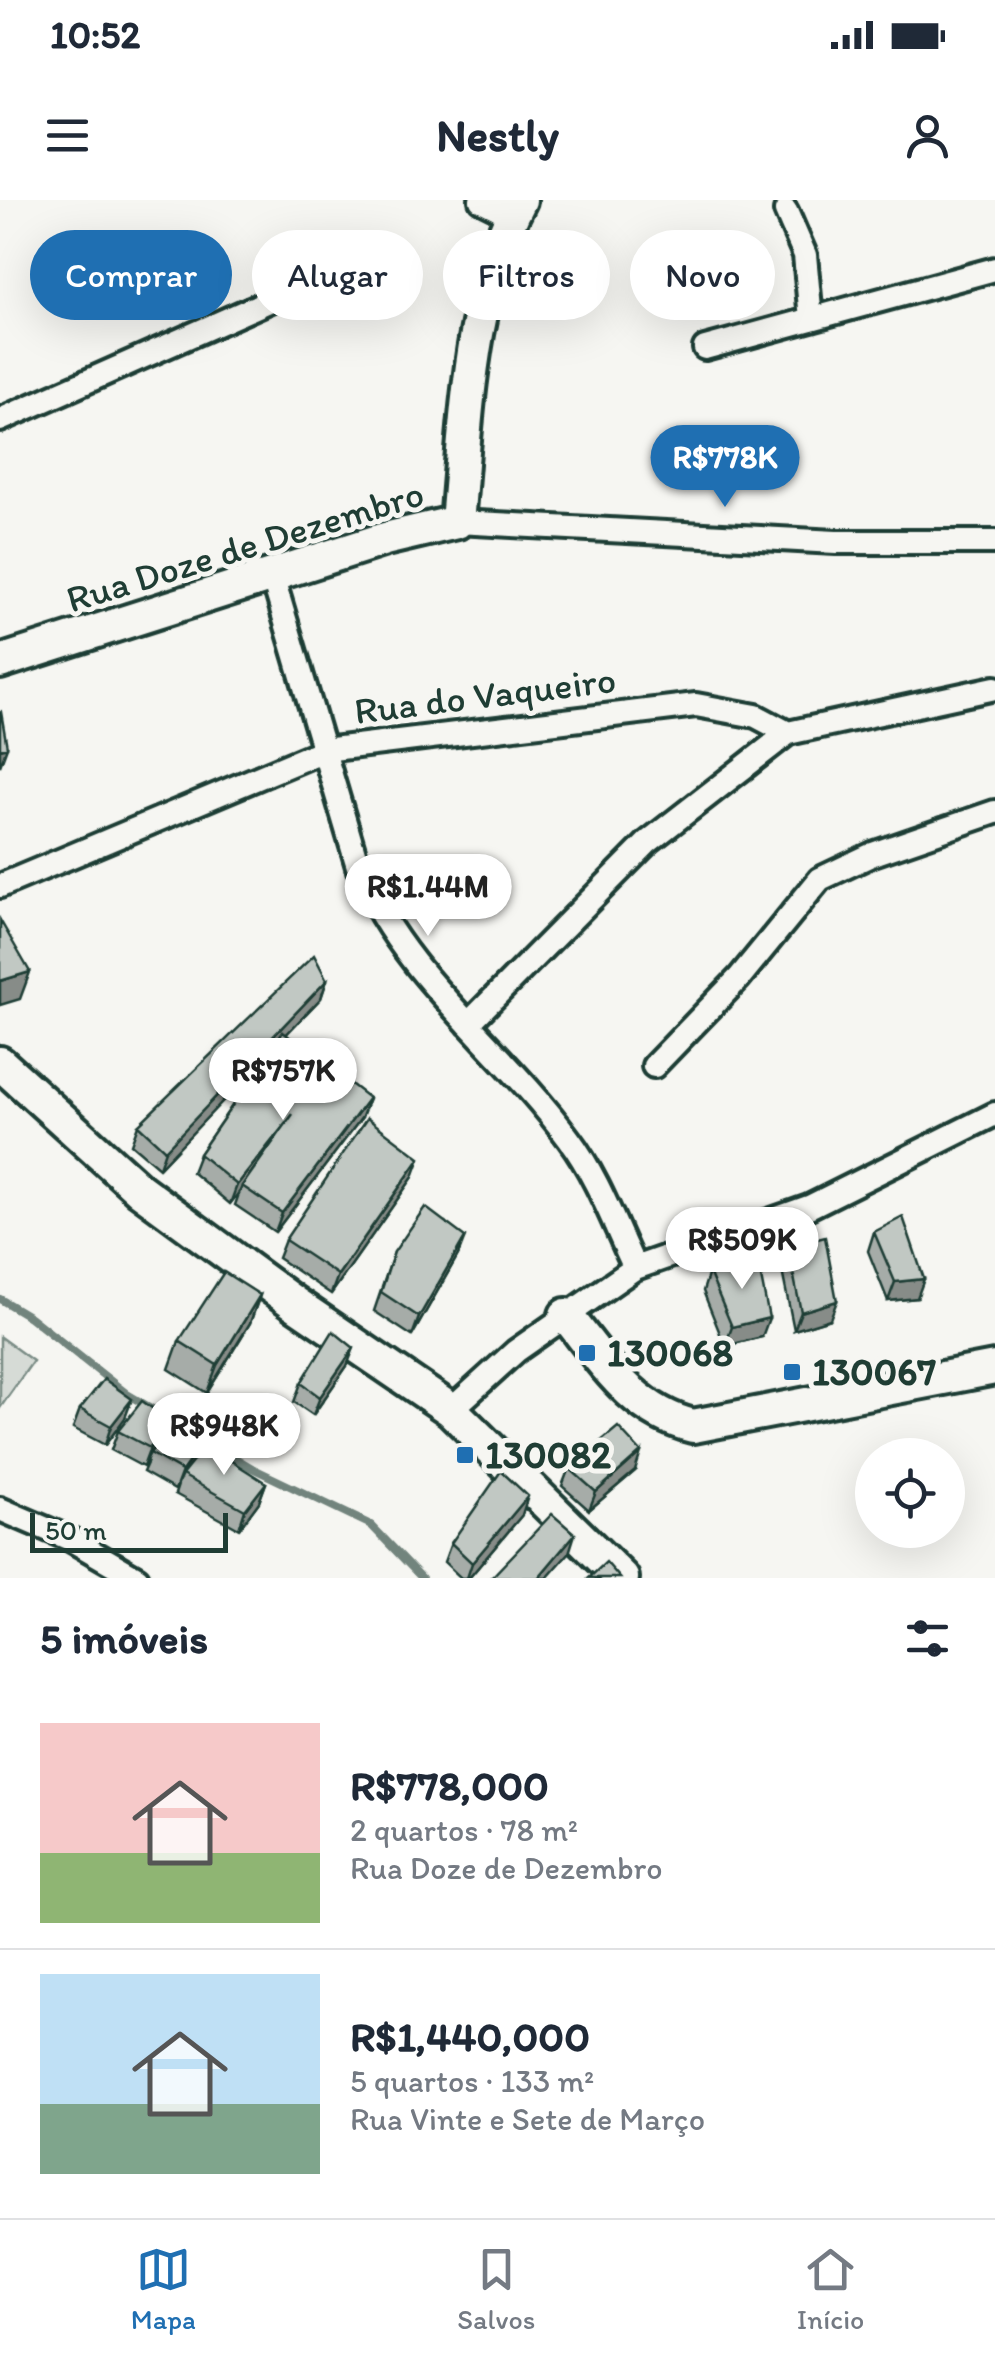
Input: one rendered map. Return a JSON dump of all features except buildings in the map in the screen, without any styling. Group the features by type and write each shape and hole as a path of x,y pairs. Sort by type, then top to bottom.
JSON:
{"street":[{"path":"458,522 472,361 489,286 517,208 481,200"},
{"path":"786,210 805,255 811,319"},
{"path":"705,348 995,268"},
{"path":"0,420 252,308"},
{"name":"Rua Doze de Dezembro","path":"0,662 386,539 458,522 836,542 995,542"},
{"path":"272,576 359,870 376,910 412,962 572,1142 635,1268"},
{"path":"468,1024 648,842 788,734 995,688"},
{"name":"Rua do Vaqueiro","path":"0,886 324,750 696,705 756,716 788,734"},
{"path":"654,1066 739,978 820,879 873,854 995,812"},
{"path":"0,1062 140,1190 246,1270 451,1410 622,1578"},
{"path":"451,1410 484,1377 635,1268 809,1208 995,1114"},
{"path":"566,1315 628,1392 666,1419 693,1426 995,1368"},
{"path":"0,1509 70,1539 137,1578"}],"shaded area":[{"path":"0,1337 33,1361 0,1408"}],"waterway":[{"path":"0,1299 30,1317 127,1394 252,1468 371,1525 422,1578"}],"place":[{"name":"130068","path":"587,1353"},
{"name":"130067","path":"792,1372"},
{"name":"130082","path":"465,1455"}]}
